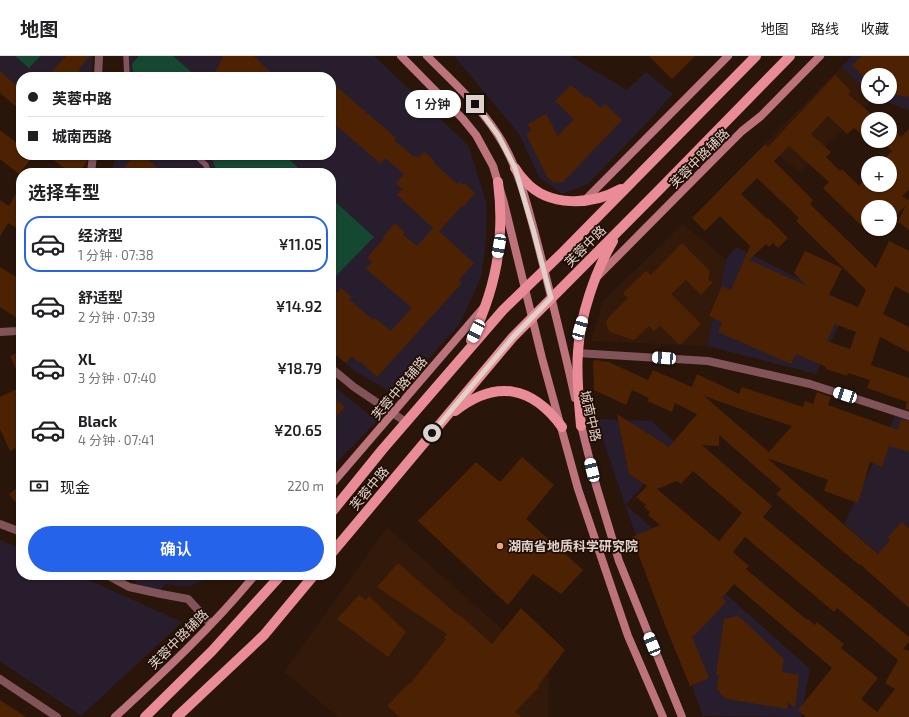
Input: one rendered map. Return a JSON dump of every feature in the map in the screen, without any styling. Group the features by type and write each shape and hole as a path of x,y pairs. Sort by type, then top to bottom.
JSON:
{"main road":[{"path":"400,56 458,114 476,135 485,150 498,182 578,489 628,636 664,717"},
{"name":"城南中路","path":"427,56 475,104 498,135 515,168 544,270 596,485 619,561 682,717"},
{"path":"584,201 728,56"},
{"name":"芙蓉中路","path":"336,507 465,352 503,310 756,56"},
{"name":"芙蓉中路","path":"336,548 513,337 790,56"},
{"name":"芙蓉中路辅路","path":"596,278 742,131 760,116 820,56"},
{"path":"515,168 525,182 546,196 560,200 584,201 615,193 628,186"},
{"path":"465,352 476,331 493,278 499,246 500,214 498,182"},
{"path":"581,426 578,373 580,328 596,278 607,252 619,230"},
{"name":"芙蓉中路辅路","path":"336,479 484,306"},
{"path":"441,422 464,405 484,395 498,391 514,391 526,395 542,404 562,427"},
{"name":"芙蓉中路辅路","path":"115,717 150,685 211,624 251,580"},
{"path":"145,717 212,651 276,580"},
{"path":"177,717 264,635 310,580"}],"street":[{"path":"98,72 99,56"},
{"path":"0,332 16,330"},
{"path":"578,353 708,361 810,384 909,416"},
{"path":"336,372 354,387 406,422"},
{"path":"0,524 16,530"},
{"path":"117,580 129,586 188,599 211,624"},
{"path":"0,679 57,717"}],"lane":[{"path":"126,56 127,72"},
{"path":"200,160 206,165 207,168"}],"shaded area":[{"path":"0,56 93,56 91,72 16,72 16,91 0,73"},
{"path":"126,56 374,56 468,145 486,201 486,240 481,278 459,325 396,395 356,372 336,356 336,168 113,168 115,160 336,160 336,72 124,72"},
{"path":"454,56 570,56 627,90 646,72 673,94 588,184 562,194 539,177 519,134"},
{"path":"852,56 909,56 909,110 893,104 897,104 897,68 861,68 861,86 841,67"},
{"path":"841,67 861,86 861,104 869,104 800,172 765,144"},
{"path":"683,224 726,259 707,346 591,341 603,301"},
{"path":"736,247 849,304 816,374 707,346 726,259"},
{"path":"336,388 377,421 336,463"},
{"path":"897,412 909,415 909,580 844,524"},
{"path":"596,419 652,421 678,445 626,505 810,669 801,717 703,716 625,505"},
{"path":"387,527 549,671 548,717 338,717 284,672"},
{"path":"0,540 16,547 16,580 89,580 182,622 81,716 0,661"},
{"path":"134,580 203,580 190,586 166,584 159,591 133,586 136,582"}],"green space":[{"path":"15,56 40,56 29,68"},
{"path":"139,56 173,56 191,72 133,72 132,64"},
{"path":"212,160 290,160 298,168 215,168"},
{"path":"336,203 374,237 336,276"}],"building":[{"path":"66,56 90,56 78,70 80,72 52,72"},
{"path":"223,56 254,56 270,72 216,72"},
{"path":"649,56 695,56 672,79"},
{"path":"862,56 909,56 909,97 897,95 897,68 861,68 861,75 852,65"},
{"path":"0,71 16,85 16,107 0,93"},
{"path":"835,75 851,91 848,94 869,112 861,112 861,134 854,128 847,134 828,116 811,134 831,152 826,157 840,171 842,169 859,186 861,184 861,192 897,192 897,156 887,156 892,151 889,148 897,148 897,133 901,137 909,129 909,190 902,196 908,200 909,198 909,230 898,222 906,205 897,214 897,200 861,200 861,225 823,188 829,182 789,146 774,161 813,200 810,204 876,268 889,241 909,251 909,294 895,286 883,314 909,327 909,352 880,337 871,365 909,378 909,410 905,409 907,402 867,388 870,380 848,373 847,376 826,369 826,367 796,354 791,364 718,332 722,322 709,316 722,286 731,290 750,246 720,216 705,231 692,218 765,144 768,147","holes":["757,178 799,218 796,221 866,290 858,307 829,295 842,268 805,251 794,273 807,286 749,260 766,244 769,247 773,243 778,248 788,238 741,194","835,324 856,332 850,349 827,341"]},
{"path":"571,85 586,98 588,96 601,108 605,104 622,120 563,182 554,183 547,177 526,134 531,131 528,124 546,114 558,136 574,119 555,101"},
{"path":"336,86 396,138 394,140 414,157 416,156 418,158 424,152 434,160 433,162 457,184 459,182 463,185 465,183 475,193 439,231 474,263 459,280 462,283 377,377 360,361 359,363 352,356 346,363 336,355 336,294 341,288 351,297 349,299 373,320 375,318 391,331 412,308 366,269 372,262 367,258 395,223 405,232 403,235 417,246 433,228 397,195 402,189 396,183 404,174 385,158 381,164 336,125"},
{"path":"0,130 16,142 16,160 30,160 24,168 16,168 16,172 0,159"},
{"path":"54,160 87,160 83,168 64,168"},
{"path":"131,160 149,160 157,168 123,168"},
{"path":"16,194 16,228 8,223 0,237 0,200 9,206"},
{"path":"682,243 710,271 708,280 713,282 701,295 686,280 671,294 701,324 680,345 660,326 654,331 649,326 634,340 610,332 606,322 608,318 628,298 623,293 646,271 651,275"},
{"path":"0,267 16,277 16,317 0,307"},
{"path":"16,353 16,369 10,356"},
{"path":"595,360 609,362 648,380 653,370 692,387 697,374 739,394 742,387 803,407 805,401 813,404 817,392 831,397 828,405 898,430 901,419 909,421 909,452 889,446 882,467 870,462 858,503 824,491 828,480 767,458 878,554 890,540 887,538 902,522 909,528 909,608 860,564 859,565 776,494 781,489 719,435 719,446 702,445 772,506 763,517 909,637 909,642 903,649 909,651 909,717 806,717 798,710 832,668 734,584 722,598 726,602 692,637 709,678 690,686 632,537 660,525 648,515 650,512 644,507 646,505 636,497 647,486 629,474 617,414 669,447 697,414 675,403 672,412 647,401 649,398 632,390 626,405 594,390 593,362","holes":["704,396 749,412 792,426 769,452","693,471 742,513 719,541 657,489 677,481 681,484","745,537 834,612 837,608 898,660 885,683 895,689 877,712 861,699 878,678 841,648 844,644 817,622 815,625 808,619 807,620 746,569 749,566 733,552"]},
{"path":"16,389 16,448 10,451 0,429 0,397"},
{"path":"336,399 345,407 336,417"},
{"name":"湖南省地质科学研究院","path":"522,457 554,485 526,519 583,570 561,594 533,574 508,605 418,521 476,462 500,482"},
{"path":"16,489 16,503 9,494"},
{"path":"398,563 492,644 521,608 565,650 538,686 539,687 515,712 522,717 400,717 387,706 409,683 410,684 446,639 444,638 447,634 377,587"},
{"path":"359,595 366,600 369,596 406,632 388,657 337,619"},
{"path":"737,616 784,659 782,672 799,675 795,708 788,702 787,709 727,699 723,697 717,688 719,674 716,676 724,619"},
{"path":"0,700 26,717 0,717"}],"place":[{"name":"湖南省地质科学研究院","path":"500,546"}],"route":[{"path":"432,433 513,337 551,298 515,168 498,135 475,104"}]}
